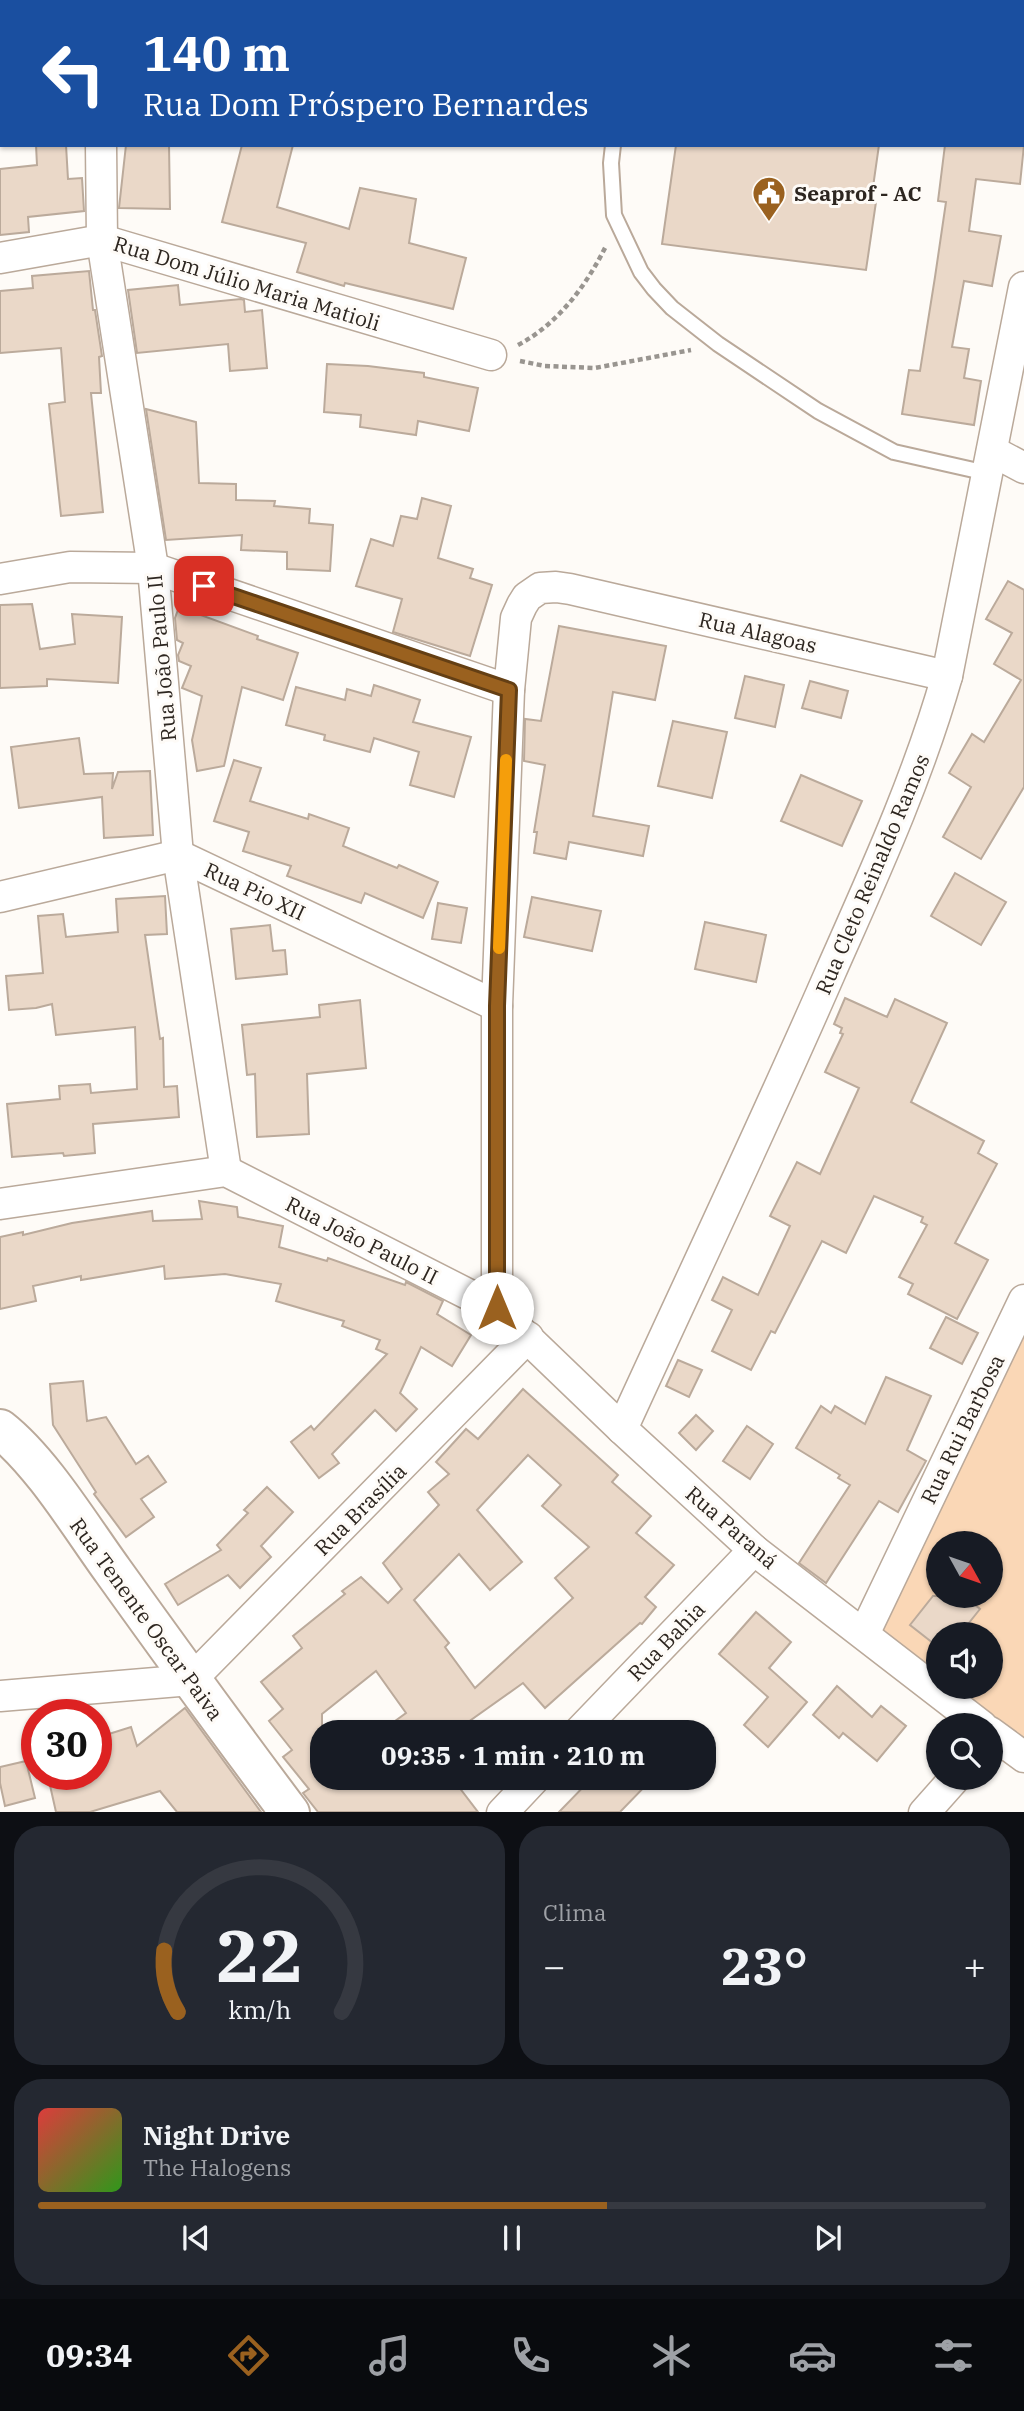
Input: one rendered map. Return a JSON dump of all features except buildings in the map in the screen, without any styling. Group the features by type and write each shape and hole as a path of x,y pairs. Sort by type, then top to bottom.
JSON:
{"street":[{"name":"Rua João Paulo II","path":"101,147 102,240 153,568 178,855 226,1171 497,1308"},
{"name":"Rua Dom Júlio Maria Matioli","path":"0,258 102,240 491,355"},
{"name":"Rua Cleto Reinaldo Ramos","path":"622,1429 810,1021 884,851 931,731 947,676 1024,287"},
{"path":"989,462 1024,468"},
{"path":"0,579 70,567 153,568 509,690"},
{"name":"Rua Alagoas","path":"497,1308 497,1006 509,690 516,618 527,597 540,588 570,589 947,676"},
{"name":"Rua Pio XII","path":"0,897 178,855 497,1006"},
{"path":"0,1204 226,1171"},
{"name":"Rua Rui Barbosa","path":"864,1634 1024,1300"},
{"name":"Rua Paraná","path":"497,1308 622,1429 754,1550 964,1713"},
{"name":"Rua Brasília","path":"191,1680 528,1338"},
{"name":"Rua Tenente Oscar Paiva","path":"0,1429 13,1440 59,1496 290,1812"},
{"name":"Rua Bahia","path":"591,1720 754,1550"},
{"path":"0,1696 191,1680"},
{"name":"Rua Paraná","path":"1003,1743 1024,1757"},
{"path":"502,1812 523,1790"},
{"path":"924,1812 945,1790"}],"lane":[{"path":"613,147 614,215 632,254 654,289 672,308 718,344 818,411 894,452 989,462"}],"path":[{"path":"491,355 533,337 562,311 602,254 611,232 614,215"},
{"path":"491,355 545,366 595,369 718,344"}],"shaded area":[{"path":"1024,1327 1024,1743 1003,1727 1003,1713 984,1713 965,1699 1003,1699 1003,1622 926,1622 926,1670 878,1634 926,1533 926,1608 1003,1608 1003,1531 927,1531"}],"slow traffic":[{"path":"499,948 506,760"}],"place":[{"name":"Seaprof - AC","path":"769,223"}],"route":[{"path":"204,586 509,690 497,1006 497,1308"}]}
